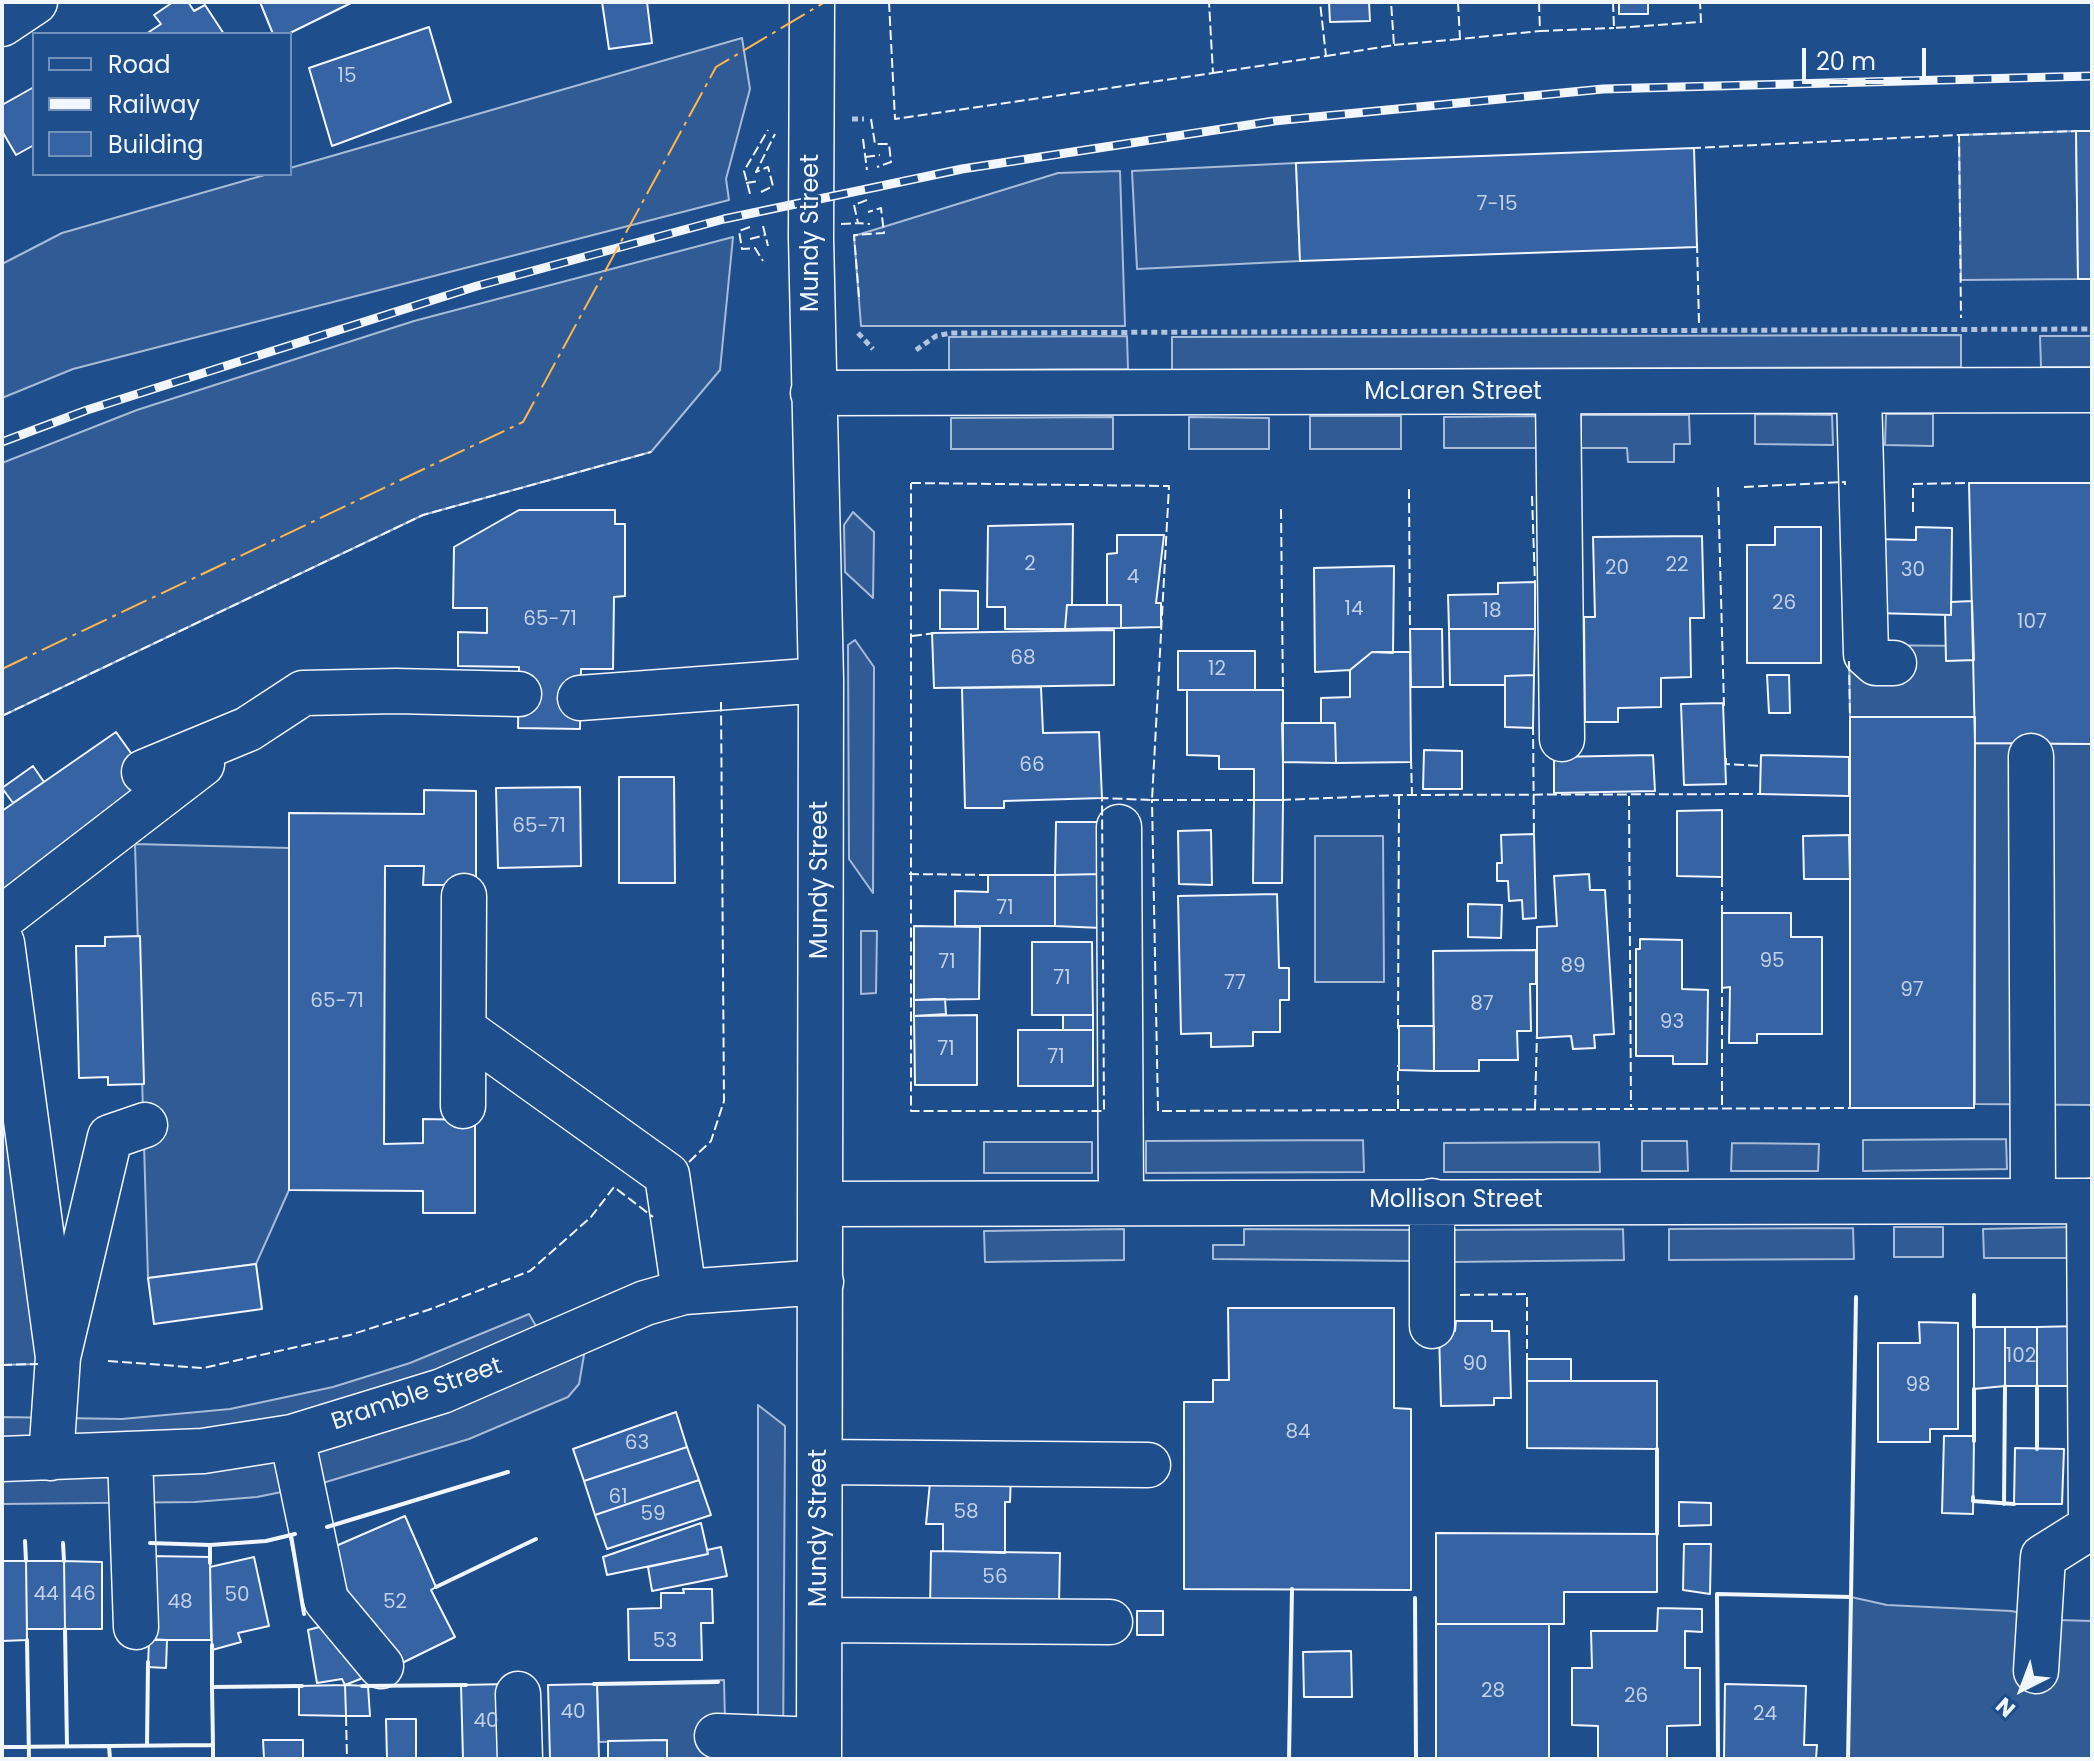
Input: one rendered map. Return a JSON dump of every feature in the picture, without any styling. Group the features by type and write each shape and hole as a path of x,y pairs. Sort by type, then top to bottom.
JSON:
{"street":[{"path":"2,24 35,2"},
{"name":"Mundy Street","path":"812,2 813,393 821,680 818,1750"},
{"name":"McLaren Street","path":"813,393 1859,393 2092,390"},
{"path":"1558,393 1562,739"},
{"path":"1859,393 1866,654 1876,663 1894,663"},
{"path":"580,698 821,680"},
{"path":"2,918 248,729 303,693 396,691 519,694"},
{"path":"144,772 248,729"},
{"path":"2031,756 2033,1201"},
{"path":"1119,827 1121,1201"},
{"path":"463,1106 466,1031 464,896"},
{"path":"2,943 58,1357"},
{"path":"466,1031 667,1175 684,1292"},
{"path":"51,1458 58,1357 110,1137 145,1125"},
{"path":"1432,1201 1432,1326"},
{"path":"2036,1671 2043,1557 2091,1527 2090,1201"},
{"name":"Mollison Street","path":"821,1204 2090,1201"},
{"name":"Bramble Street","path":"2,1459 203,1451 292,1437 442,1391 616,1313 684,1292 821,1282"},
{"path":"292,1437 323,1614 381,1666"},
{"path":"130,1455 136,1627"},
{"path":"821,1462 1148,1465"},
{"path":"820,1620 1110,1622"},
{"path":"518,1694 520,1759"},
{"path":"717,1736 818,1750"}],"path":[{"path":"855,326 867,346 884,355"},
{"path":"909,353 936,336 951,333 2092,329"}],"shaded area":[{"path":"742,38 750,89 726,179 729,200 73,369 2,398 2,264 62,233 261,176 292,176 292,167"},
{"path":"2076,131 2078,279 1961,280 1959,135"},
{"path":"1296,163 1300,261 1137,269 1132,171"},
{"path":"1120,171 1125,326 861,326 854,236 1058,173"},
{"path":"733,237 720,370 651,452 423,515 2,716 2,463 137,410 414,321"},
{"path":"1961,335 1961,367 1172,370 1172,337"},
{"path":"1127,336 1128,369 949,370 949,337"},
{"path":"2040,336 2092,336 2092,367 2041,367"},
{"path":"1755,414 1832,415 1833,445 1755,444"},
{"path":"1886,414 1933,414 1933,446 1885,445"},
{"path":"1581,415 1689,415 1690,444 1674,444 1674,462 1628,462 1627,448 1581,448"},
{"path":"1310,416 1401,416 1401,449 1310,449"},
{"path":"1538,416 1538,448 1444,448 1444,417"},
{"path":"1113,417 1113,449 951,449 951,418"},
{"path":"1189,417 1269,418 1269,449 1189,449"},
{"path":"853,512 874,532 873,598 845,572 844,525"},
{"path":"855,640 874,667 873,893 849,859 848,645"},
{"path":"1849,645 1974,646 1975,717 1850,717"},
{"path":"1975,743 2092,744 2092,1105 1975,1104"},
{"path":"1315,836 1383,836 1384,982 1315,982"},
{"path":"135,844 289,848 289,1190 256,1264 148,1278"},
{"path":"861,931 877,931 876,993 861,994"},
{"path":"2,990 38,1364 2,1365"},
{"path":"2006,1139 2007,1169 1863,1171 1863,1140"},
{"path":"1363,1140 1364,1172 1146,1173 1146,1141"},
{"path":"1642,1141 1687,1141 1688,1171 1642,1171"},
{"path":"984,1142 1092,1142 1092,1173 984,1173"},
{"path":"1599,1142 1600,1172 1444,1172 1444,1143"},
{"path":"1732,1143 1819,1144 1818,1171 1731,1171"},
{"path":"1894,1227 1943,1227 1943,1257 1894,1257"},
{"path":"2074,1227 2075,1258 1984,1258 1983,1229"},
{"path":"1853,1228 1854,1259 1669,1260 1669,1229"},
{"path":"1124,1229 1124,1260 985,1262 984,1231"},
{"path":"1244,1229 1415,1230 1415,1261 1213,1259 1213,1245 1244,1245"},
{"path":"1623,1229 1624,1260 1452,1262 1451,1230"},
{"path":"529,1314 547,1345 589,1326 579,1384 568,1397 469,1439 316,1485 257,1497 195,1502 2,1504 2,1417 122,1419 230,1409 333,1387 410,1363"},
{"path":"758,1405 785,1426 783,1759 758,1759"},
{"path":"1851,1597 1887,1605 2011,1611 2058,1620 2092,1621 2092,1759 1848,1759"},
{"path":"724,1680 726,1759 667,1759 666,1740 599,1742 597,1684"}],"building":[{"path":"173,2 188,2 194,11 205,5 223,32 149,32 161,24 154,15"},
{"path":"260,2 353,2 292,32 272,32"},
{"path":"602,2 647,2 652,43 609,49"},
{"path":"1329,2 1369,2 1370,21 1330,22"},
{"path":"1619,2 1648,2 1648,14 1619,14"},
{"path":"429,27 451,102 332,146 309,68"},
{"path":"32,88 32,146 16,155 2,131 2,105"},
{"path":"2076,131 2092,131 2092,279 2078,279"},
{"path":"1694,148 1697,247 1300,261 1296,163"},
{"path":"1969,483 2092,483 2092,744 1975,743"},
{"path":"519,510 615,510 615,524 625,524 625,596 614,597 613,669 581,669 580,729 518,728 519,667 458,666 458,632 487,633 487,608 453,608 454,547"},
{"path":"1073,524 1072,605 1067,605 1065,629 1005,629 1005,607 987,607 988,526"},
{"path":"1775,527 1821,527 1821,663 1747,663 1747,545 1775,545"},
{"path":"1916,527 1952,528 1951,615 1874,613 1875,539 1916,540"},
{"path":"1117,535 1164,535 1156,603 1161,603 1161,627 1121,628 1121,605 1107,605 1107,554 1117,553"},
{"path":"1702,536 1704,618 1690,618 1691,677 1661,678 1661,707 1618,708 1618,722 1585,722 1584,617 1595,617 1593,537"},
{"path":"1394,566 1393,653 1372,652 1350,670 1315,672 1314,568"},
{"path":"1535,582 1535,629 1449,629 1448,595 1498,594 1498,583"},
{"path":"940,590 978,591 978,629 940,629"},
{"path":"1972,601 1974,660 1946,661 1945,615 1951,615 1951,602"},
{"path":"1067,605 1121,605 1121,628 1065,629"},
{"path":"1410,629 1442,629 1443,687 1411,687"},
{"path":"1449,629 1535,629 1534,675 1505,676 1505,685 1450,685"},
{"path":"1114,630 1114,685 934,688 932,633"},
{"path":"1178,651 1255,651 1255,690 1178,690"},
{"path":"1372,652 1410,652 1411,762 1336,763 1335,723 1321,723 1321,698 1350,697 1350,670"},
{"path":"1534,675 1533,728 1505,727 1505,676"},
{"path":"1767,675 1789,675 1790,713 1769,713"},
{"path":"1041,687 1043,733 1099,732 1102,798 1004,801 1004,808 965,808 962,688"},
{"path":"1187,690 1283,690 1283,800 1254,800 1254,769 1219,769 1219,756 1187,755"},
{"path":"1723,703 1726,784 1684,785 1681,704"},
{"path":"1850,717 1975,717 1974,1108 1850,1108"},
{"path":"1282,723 1335,723 1336,763 1283,762"},
{"path":"116,732 153,784 2,890 2,811"},
{"path":"1424,750 1462,751 1462,789 1423,789"},
{"path":"1653,755 1655,791 1554,793 1554,757"},
{"path":"1761,755 1849,757 1849,796 1760,794"},
{"path":"33,766 44,782 13,803 2,788"},
{"path":"619,777 674,777 675,883 619,883"},
{"path":"580,787 581,866 498,868 496,788"},
{"path":"424,790 476,791 476,885 423,885 424,866 385,866 384,1144 423,1143 423,1119 475,1120 475,1213 423,1213 423,1191 289,1190 289,813 424,814"},
{"path":"1254,800 1283,800 1282,883 1253,883"},
{"path":"1722,810 1722,877 1677,876 1677,811"},
{"path":"1056,822 1102,822 1102,874 1055,875"},
{"path":"1211,830 1212,885 1179,884 1178,831"},
{"path":"1534,834 1536,918 1523,919 1522,900 1509,901 1508,881 1497,881 1497,863 1502,863 1501,835"},
{"path":"1849,835 1850,879 1804,879 1803,836"},
{"path":"1102,874 1102,928 1055,926 1055,875"},
{"path":"1589,874 1590,890 1605,890 1614,1034 1594,1035 1595,1048 1573,1049 1571,1036 1537,1038 1537,927 1557,926 1554,876"},
{"path":"988,875 1055,875 1055,926 955,926 955,891 988,892"},
{"path":"1277,894 1279,968 1289,968 1289,1000 1280,1000 1280,1032 1253,1032 1253,1046 1211,1047 1211,1033 1181,1034 1178,896"},
{"path":"1468,904 1502,905 1501,938 1468,937"},
{"path":"1722,913 1791,913 1791,937 1822,937 1822,1034 1757,1034 1757,1043 1729,1043 1730,987 1722,988"},
{"path":"914,926 980,927 979,999 914,1000"},
{"path":"140,936 144,1084 108,1085 108,1077 79,1078 76,946 105,946 105,937"},
{"path":"1640,939 1682,940 1682,989 1708,990 1707,1064 1673,1064 1673,1056 1636,1056 1636,949 1640,949"},
{"path":"1032,942 1092,942 1093,1015 1032,1015"},
{"path":"1536,950 1536,984 1530,984 1531,1031 1517,1031 1518,1060 1479,1060 1479,1071 1434,1071 1433,951"},
{"path":"945,999 946,1014 914,1016 914,1000"},
{"path":"977,1015 977,1085 915,1085 914,1016"},
{"path":"1063,1015 1093,1015 1093,1030 1063,1030"},
{"path":"1399,1026 1434,1026 1434,1071 1399,1070"},
{"path":"1018,1030 1093,1030 1093,1086 1018,1086"},
{"path":"256,1264 262,1309 154,1324 148,1278"},
{"path":"1228,1308 1394,1308 1394,1408 1411,1409 1411,1590 1184,1589 1184,1402 1213,1402 1213,1380 1229,1380"},
{"path":"1456,1321 1492,1321 1492,1331 1509,1331 1511,1398 1494,1398 1494,1405 1441,1406 1439,1332 1455,1331"},
{"path":"1919,1322 1958,1323 1958,1429 1930,1429 1930,1442 1878,1442 1878,1343 1920,1343"},
{"path":"2081,1326 2082,1386 2037,1386 2037,1327"},
{"path":"1974,1327 2005,1327 2005,1386 1974,1389"},
{"path":"2005,1327 2037,1327 2037,1386 2005,1386"},
{"path":"1527,1359 1571,1359 1571,1381 1527,1381"},
{"path":"1527,1381 1657,1381 1657,1449 1527,1448"},
{"path":"676,1412 687,1447 584,1481 573,1449"},
{"path":"1944,1436 1974,1436 1973,1514 1942,1513"},
{"path":"687,1447 699,1480 595,1515 584,1481"},
{"path":"2015,1448 2064,1449 2062,1504 2014,1504"},
{"path":"931,1472 1011,1473 1010,1502 1005,1502 1005,1553 943,1551 943,1524 926,1524"},
{"path":"699,1480 711,1515 607,1549 595,1515"},
{"path":"1679,1502 1711,1503 1711,1525 1679,1526"},
{"path":"405,1516 436,1587 431,1590 455,1637 394,1667 368,1616 360,1620 329,1549"},
{"path":"701,1523 708,1554 607,1575 603,1557"},
{"path":"1436,1533 1657,1534 1657,1592 1564,1592 1564,1624 1436,1624"},
{"path":"1684,1544 1711,1544 1710,1594 1683,1590"},
{"path":"721,1547 727,1576 652,1591 648,1567 708,1554 707,1550"},
{"path":"931,1551 1060,1553 1059,1605 930,1610"},
{"path":"150,1556 210,1557 211,1640 149,1640"},
{"path":"254,1557 269,1626 238,1633 241,1642 212,1650 210,1567"},
{"path":"2,1561 26,1561 27,1640 2,1641"},
{"path":"26,1561 64,1561 65,1629 27,1629"},
{"path":"64,1561 102,1562 102,1629 65,1629"},
{"path":"683,1589 712,1589 713,1623 701,1623 702,1660 629,1660 628,1609 661,1608 661,1593 684,1593"},
{"path":"1658,1608 1702,1609 1702,1632 1685,1631 1685,1668 1700,1668 1700,1725 1667,1726 1667,1759 1598,1759 1598,1726 1572,1725 1572,1668 1592,1668 1591,1631 1657,1631"},
{"path":"1137,1611 1163,1611 1163,1635 1137,1635"},
{"path":"334,1623 368,1676 345,1685 342,1679 317,1683 308,1630"},
{"path":"1436,1624 1549,1624 1549,1759 1436,1759"},
{"path":"149,1639 167,1640 166,1668 148,1667"},
{"path":"1351,1651 1352,1697 1304,1697 1303,1652"},
{"path":"508,1684 511,1759 463,1759 461,1685"},
{"path":"597,1684 599,1759 550,1759 548,1685"},
{"path":"1725,1684 1806,1686 1804,1745 1817,1745 1816,1759 1724,1759"},
{"path":"345,1685 346,1716 299,1715 299,1686"},
{"path":"345,1685 368,1686 370,1716 346,1716"},
{"path":"386,1719 416,1719 416,1759 387,1759"},
{"path":"263,1740 303,1740 303,1759 264,1759"},
{"path":"667,1740 667,1759 608,1759 608,1741"}],"railway":[{"path":"2,442 87,410 477,286 724,219 962,169 1274,121 1603,89 2092,76"}],"fence":[{"path":"889,2 895,119 1213,73 1209,2"},
{"path":"1213,73 1326,56 1320,2"},
{"path":"1326,56 1394,45 1391,2"},
{"path":"1458,2 1460,39 1540,31"},
{"path":"1539,2 1540,31 1614,28"},
{"path":"1613,2 1614,28 1701,22 1700,2"},
{"path":"1394,45 1460,39"},
{"path":"871,119 875,144 889,144 891,162 877,167"},
{"path":"750,194 744,171 768,130"},
{"path":"1959,135 2076,131"},
{"path":"761,192 773,186 768,167 756,172 775,134"},
{"path":"1694,151 1694,148 1959,135 1961,318"},
{"path":"863,139 867,170"},
{"path":"865,157 880,155"},
{"path":"746,183 760,181"},
{"path":"867,200 854,205 858,223 870,224"},
{"path":"859,297 854,235 884,233 881,208 868,212"},
{"path":"841,224 858,223"},
{"path":"763,226 768,246"},
{"path":"750,227 739,231 742,249 755,248 763,261"},
{"path":"750,239 765,235"},
{"path":"1697,243 1699,323"},
{"path":"2,716 423,515 651,452"},
{"path":"1744,487 1845,482 1845,485"},
{"path":"911,483 1169,486 1152,800 1102,798 1104,1111 911,1111 911,483"},
{"path":"1913,512 1913,484 1969,483"},
{"path":"1718,487 1724,706"},
{"path":"1409,489 1410,631"},
{"path":"1532,496 1535,585"},
{"path":"1281,509 1283,696"},
{"path":"912,636 935,633"},
{"path":"1849,661 1850,717"},
{"path":"689,1162 711,1141 724,1101 721,702"},
{"path":"1533,725 1534,837"},
{"path":"1726,758 1726,764 1761,766"},
{"path":"1411,759 1412,795"},
{"path":"1281,800 1399,795 1765,794"},
{"path":"1398,1029 1399,795"},
{"path":"1629,796 1631,1107"},
{"path":"1257,800 1152,800 1158,1111 1850,1108"},
{"path":"909,874 988,875"},
{"path":"1722,877 1722,919"},
{"path":"1722,983 1722,1107"},
{"path":"1535,1109 1537,1033"},
{"path":"1398,1065 1398,1109"},
{"path":"108,1361 203,1368 350,1335 428,1310 530,1271 591,1217 614,1187 653,1217"},
{"path":"1460,1295 1527,1294 1527,1363"},
{"path":"2,1365 38,1364"},
{"path":"346,1716 347,1759"},
{"path":"2091,1759 2092,1734"}],"wall":[{"path":"1974,1295 1974,1327"},
{"path":"1851,1597 1856,1297"},
{"path":"2004,1504 2005,1386"},
{"path":"2037,1386 2037,1449"},
{"path":"1974,1389 1974,1441"},
{"path":"1657,1449 1657,1534"},
{"path":"327,1527 508,1472"},
{"path":"1973,1497 1973,1501 2014,1504"},
{"path":"210,1563 210,1545 266,1541 295,1534"},
{"path":"291,1535 304,1614"},
{"path":"436,1587 536,1539"},
{"path":"25,1541 26,1561"},
{"path":"63,1543 64,1561"},
{"path":"150,1543 210,1545"},
{"path":"1289,1759 1292,1589"},
{"path":"1718,1759 1717,1594 1851,1597 1848,1759"},
{"path":"1415,1598 1416,1759"},
{"path":"65,1629 67,1746"},
{"path":"27,1640 29,1759"},
{"path":"212,1645 212,1687 302,1686"},
{"path":"147,1745 148,1662"},
{"path":"594,1684 718,1682"},
{"path":"362,1686 466,1685"},
{"path":"2,1747 213,1745 212,1687"},
{"path":"213,1745 213,1759"},
{"path":"109,1746 110,1759"}],"power":[{"path":"2,669 523,422 716,67 825,2"}]}
